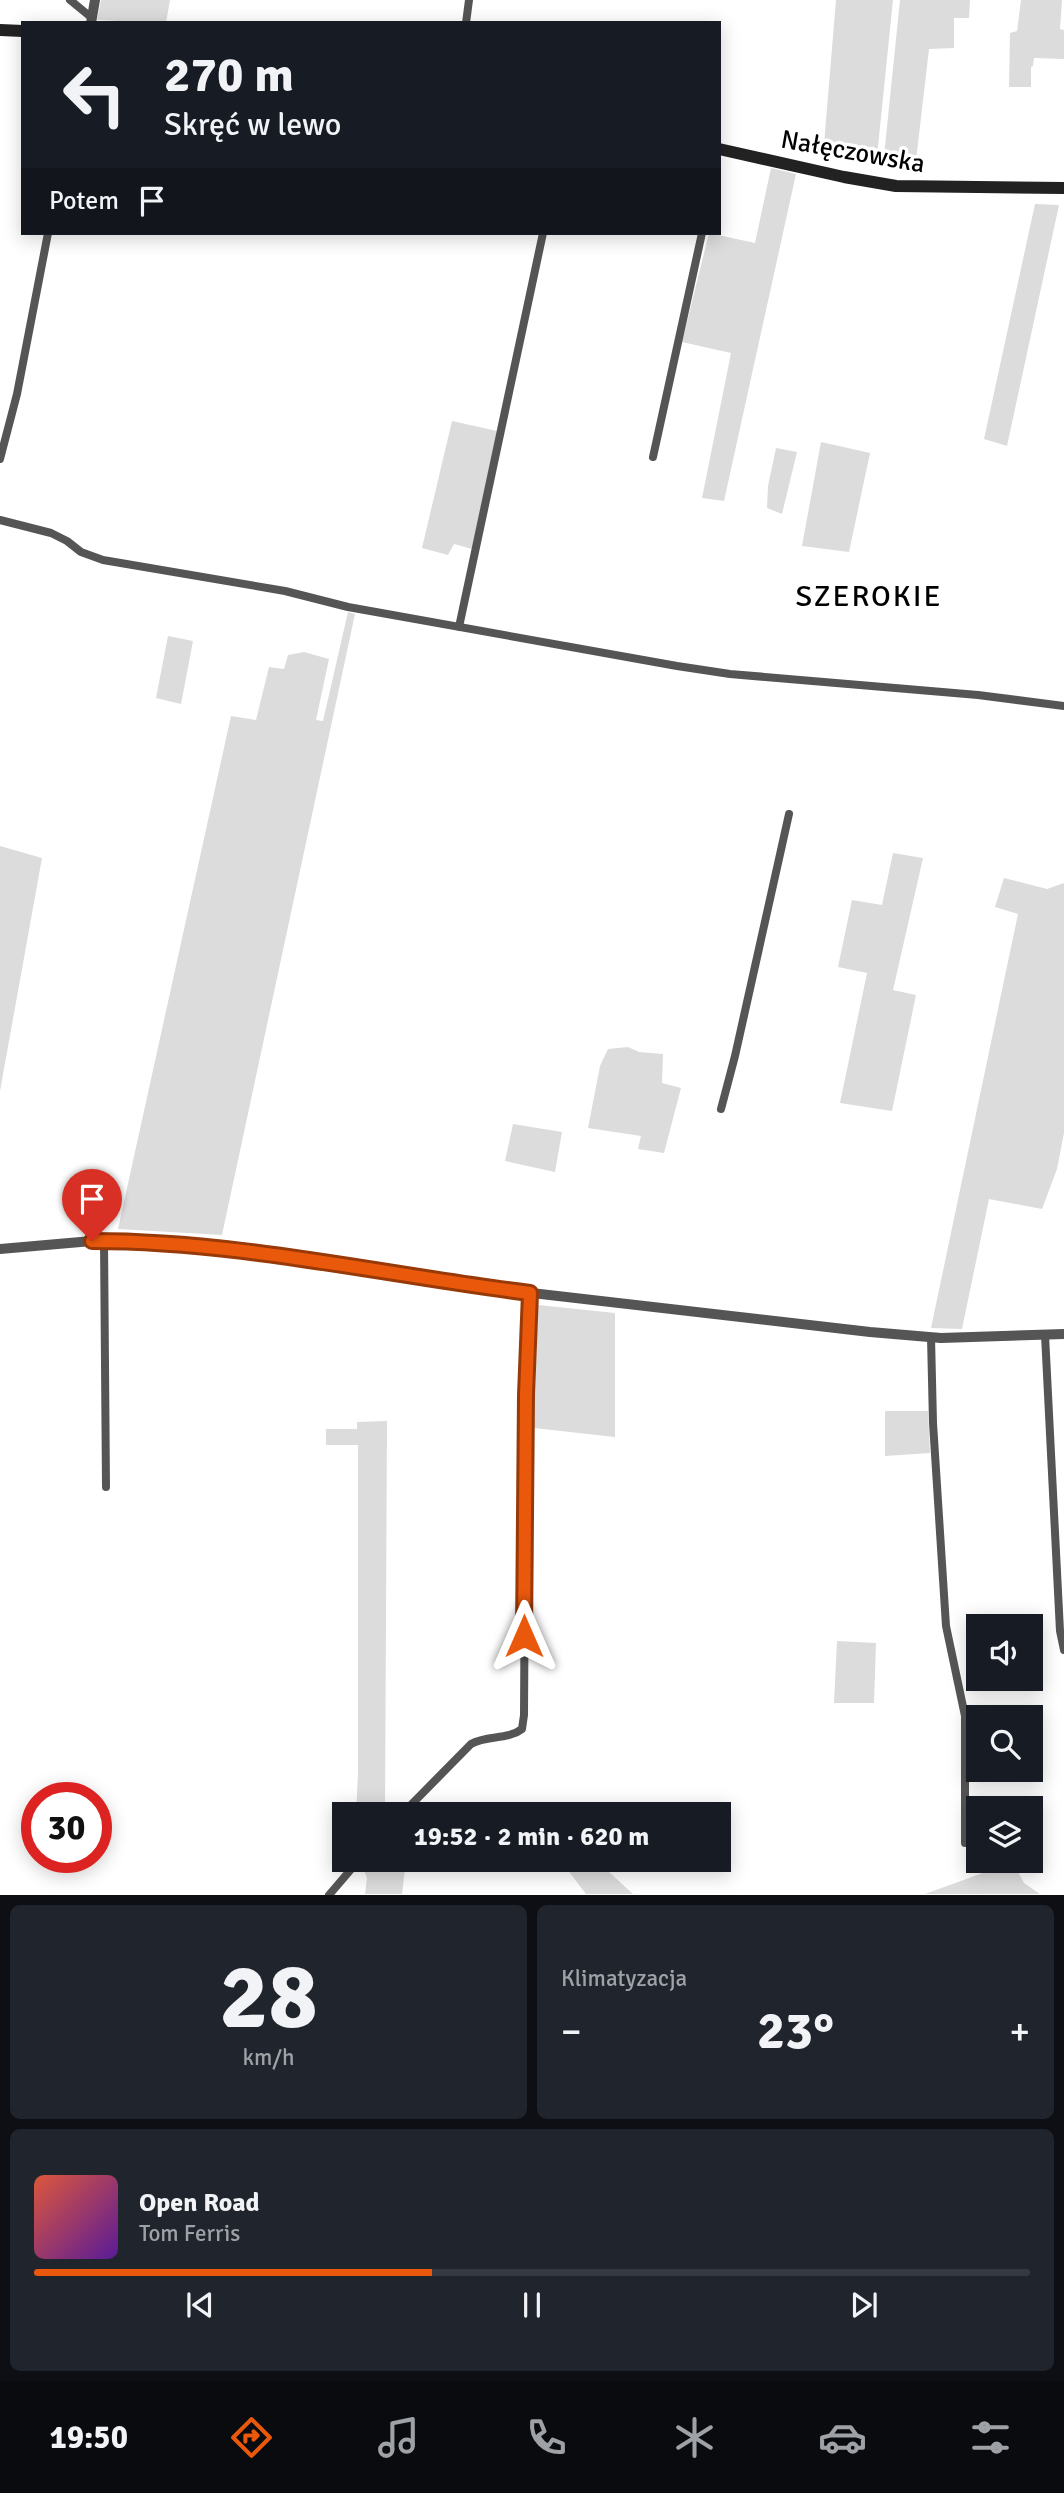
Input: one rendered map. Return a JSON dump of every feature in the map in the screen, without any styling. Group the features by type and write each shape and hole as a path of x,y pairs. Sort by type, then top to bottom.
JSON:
{"main road":[{"path":"0,30 21,31"},
{"name":"Nałęczowska","path":"721,149 888,185 927,188 1064,188"}],"street":[{"path":"71,0 92,20"},
{"path":"92,20 95,0"},
{"path":"466,21 469,0"},
{"path":"0,459 17,394 48,235"},
{"path":"459,627 543,235"},
{"path":"653,457 702,235"},
{"path":"0,520 51,533 81,552 103,560 285,591 348,607 707,671 978,695 1064,706"},
{"path":"721,1109 736,1056 789,814"},
{"path":"104,1241 106,1487"},
{"path":"0,1249 61,1242 104,1241 231,1249 530,1293 931,1338 1064,1334"},
{"path":"414,1802 471,1744 479,1739 515,1733 522,1729 526,1395 530,1293"},
{"path":"1045,1335 1060,1631 1064,1650"},
{"path":"931,1338 933,1423 946,1626 965,1716 965,1843"},
{"path":"329,1895 349,1872"}],"shaded area":[{"path":"101,0 170,0 166,21 97,20"},
{"path":"836,0 893,0 876,166 823,156"},
{"path":"900,0 970,0 969,18 954,18 954,48 929,49 915,169 883,166"},
{"path":"1021,0 1062,0 1060,29 1064,30 1064,59 1034,58 1031,87 1009,87 1010,33 1017,31"},
{"path":"771,168 796,174 724,501 702,498 731,353 682,342 709,235 755,243"},
{"path":"1035,204 1059,205 1007,446 984,439"},
{"path":"452,421 497,431 472,549 454,544 448,555 422,548"},
{"path":"821,442 870,453 849,552 802,546"},
{"path":"776,448 797,452 782,514 767,508 768,486"},
{"path":"348,612 355,614 222,1235 118,1229 231,716 256,720 269,667 284,669 288,655 304,652 329,659 316,720 323,721"},
{"path":"168,636 193,641 181,704 156,698"},
{"path":"0,846 42,858 0,1091"},
{"path":"893,853 923,858 893,990 916,995 892,1111 840,1103 867,973 838,967 852,900 882,905"},
{"path":"1004,878 1047,889 1064,883 1064,1133 1057,1169 1042,1209 989,1199 962,1329 931,1328 1018,914 995,907"},
{"path":"628,1047 639,1052 663,1054 662,1083 681,1088 664,1153 638,1149 641,1136 588,1128 600,1066 608,1049"},
{"path":"513,1124 562,1132 555,1172 505,1161"},
{"path":"538,1305 615,1313 615,1437 534,1428"},
{"path":"885,1411 928,1411 930,1453 885,1456"},
{"path":"387,1421 385,1802 357,1802 358,1445 326,1445 326,1429 357,1429 357,1422"},
{"path":"837,1641 876,1643 874,1703 834,1703"},
{"path":"365,1872 405,1872 402,1894 365,1894 367,1878"},
{"path":"569,1872 609,1872 633,1894 586,1894"},
{"path":"983,1873 1019,1873 1024,1883 1040,1894 925,1894"}],"district":[{"name":"SZEROKIE","path":"869,596"}],"route":[{"path":"92,1241 153,1242 231,1249 530,1293 526,1395 524,1636"}]}
